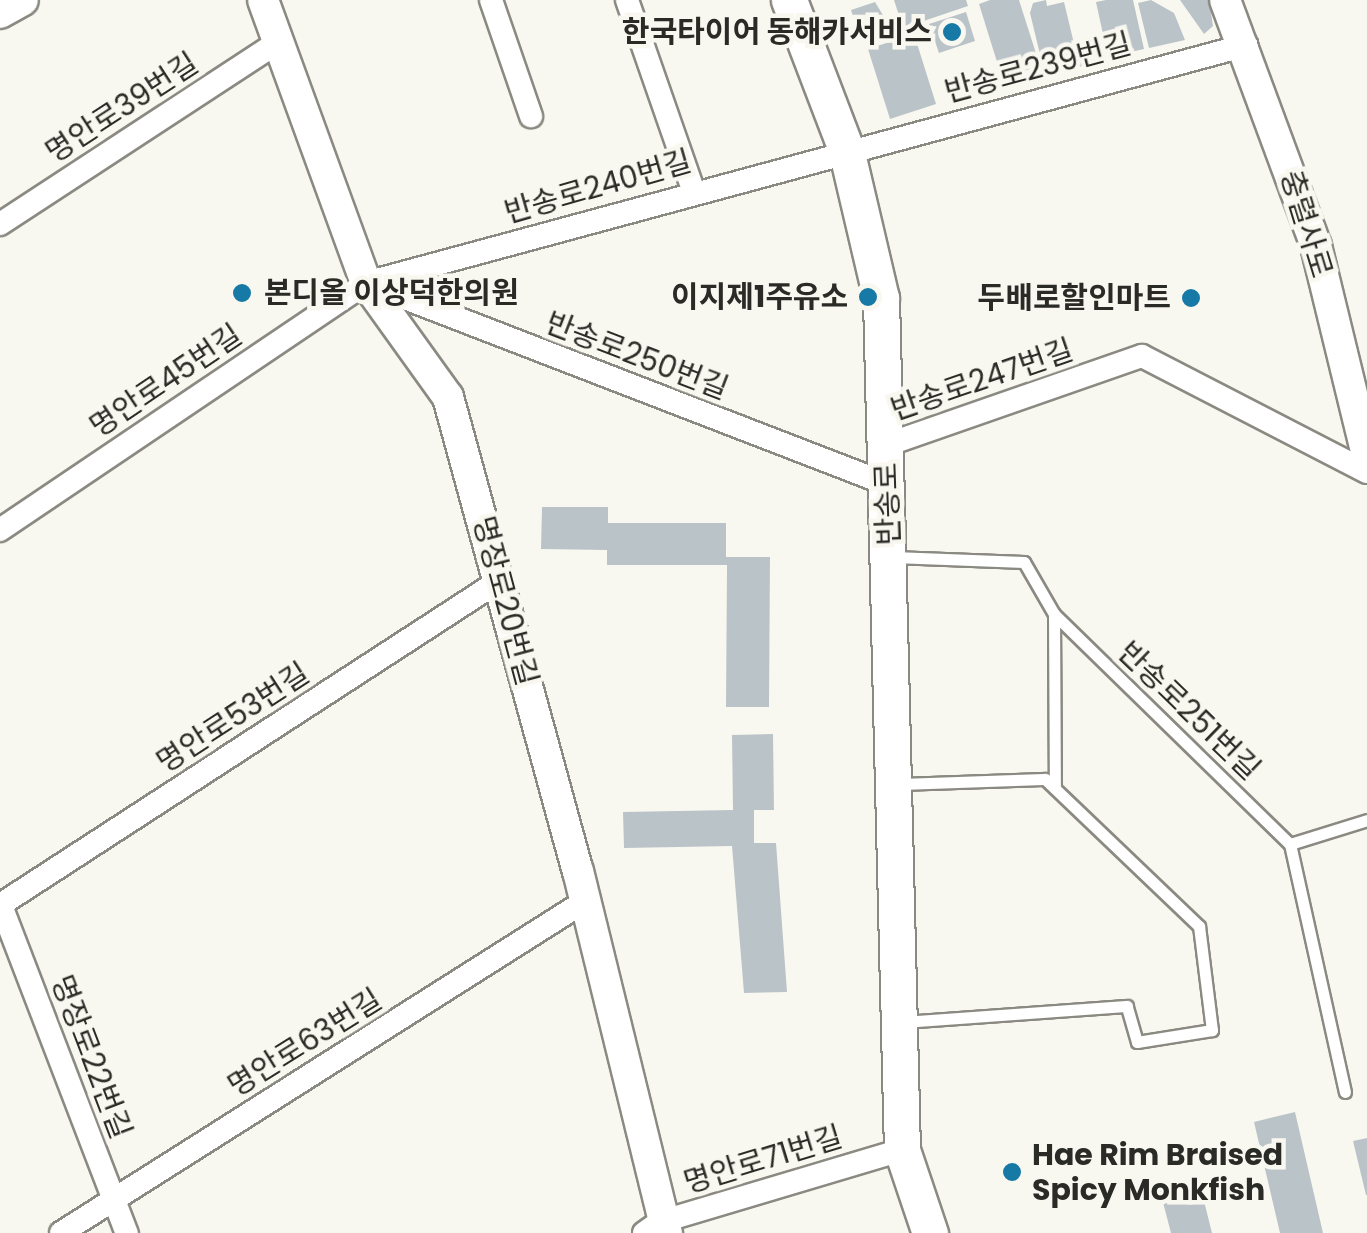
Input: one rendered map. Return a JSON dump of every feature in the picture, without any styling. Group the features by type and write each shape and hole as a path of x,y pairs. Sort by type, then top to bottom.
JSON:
{"main road":[{"name":"반송로","path":"788,0 846,150 881,298 902,1150 930,1233"}],"street":[{"path":"0,14 23,0"},
{"name":"명장로20번길","path":"263,0 366,283 448,397 500,581 582,903 657,1230"},
{"path":"490,0 531,116"},
{"path":"627,0 694,192"},
{"name":"충렬사로","path":"1225,0 1246,45 1316,246 1367,455"},
{"name":"명안로39번길","path":"0,224 277,43"},
{"name":"반송로239번길","path":"846,150 1246,45"},
{"name":"반송로240번길","path":"366,283 846,150"},
{"name":"반송로250번길","path":"366,283 887,484"},
{"name":"명안로45번길","path":"0,530 366,283"},
{"name":"반송로247번길","path":"886,445 1142,356 1367,472"},
{"name":"명안로53번길","path":"0,904 500,581"},
{"name":"명안로63번길","path":"61,1233 582,903"},
{"name":"명장로22번길","path":"0,904 127,1233"},
{"name":"명안로71번길","path":"657,1230 902,1150"}],"lane":[{"name":"반송로251번길","path":"890,557 1024,562 1054,614 1290,844"},
{"name":"반송로251번길","path":"1054,614 1055,788"},
{"path":"894,784 1045,779 1198,926 1212,1030 1137,1042 1127,1006 898,1022"},
{"path":"1345,1092 1290,844 1367,820"}],"building":[{"path":"894,0 966,0 968,6 903,28"},
{"path":"1019,0 1040,66 1002,78 979,4"},
{"path":"1046,0 1047,6 1064,2 1077,56 1085,54 1087,65 1045,75 1030,13 1033,3"},
{"path":"1133,0 1144,49 1108,57 1096,2"},
{"path":"1151,0 1174,13 1185,40 1149,48 1138,3"},
{"path":"1180,0 1209,0 1213,26 1204,34"},
{"path":"875,2 892,30 861,41 851,10"},
{"name":"한국타이어 동해카서비스","path":"966,12 975,41 939,53 929,24"},
{"path":"914,34 936,104 890,119 868,49"},
{"path":"542,507 608,507 608,523 726,523 726,557 770,557 769,707 726,707 727,565 607,565 607,550 541,549"},
{"path":"773,734 774,810 754,810 754,843 776,843 787,992 744,993 732,846 624,848 623,812 733,810 732,735"},
{"path":"1295,1112 1323,1233 1280,1233 1254,1122"},
{"path":"1367,1138 1367,1195 1366,1195 1353,1141"},
{"path":"1198,1177 1212,1233 1171,1233 1159,1187"}],"place":[{"name":"한국타이어 동해카서비스","path":"952,32"},
{"name":"본디올 이상덕한의원","path":"242,293"},
{"name":"이지제1주유소","path":"868,297"},
{"name":"두배로할인마트","path":"1191,298"},
{"name":"Hae Rim Braised Spicy Monkfish","path":"1012,1172"}]}
